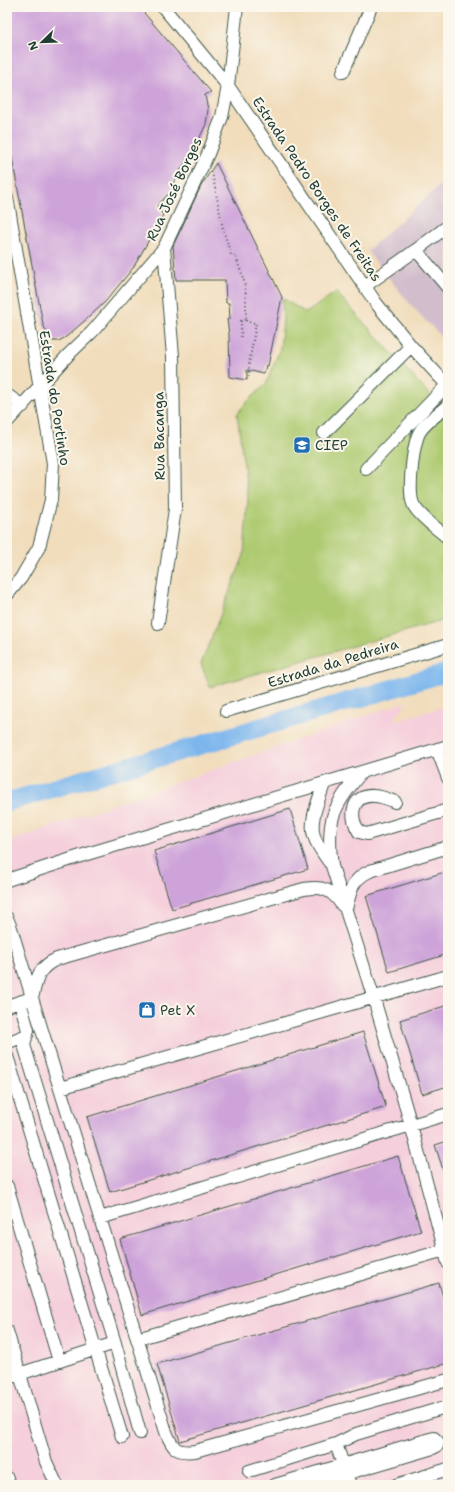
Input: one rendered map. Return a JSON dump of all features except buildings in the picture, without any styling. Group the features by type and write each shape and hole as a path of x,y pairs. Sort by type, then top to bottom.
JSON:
{"street":[{"name":"Estrada Pedro Borges de Freitas","path":"163,7 228,86 365,286 411,346 447,385"},
{"name":"Rua José Borges","path":"7,422 69,354 92,332 164,248 205,161 222,117 228,86 237,7"},
{"path":"343,72 371,7"},
{"name":"Estrada do Portinho","path":"7,197 53,463 51,500 39,547 21,578 7,595"},
{"path":"365,286 448,226"},
{"name":"Rua Bacanga","path":"158,623 175,509 173,356 164,248"},
{"path":"416,250 448,288"},
{"path":"324,433 411,346"},
{"path":"366,469 447,385"},
{"path":"7,394 23,406"},
{"path":"448,405 419,433 410,486 410,497 416,509 448,538"},
{"name":"Estrada da Pedreira","path":"226,711 448,645"},
{"path":"7,880 94,851 443,748 448,778"},
{"path":"361,773 344,793 334,811 330,829 332,866 374,999 411,1125 446,1250 448,1263"},
{"path":"324,784 312,824 314,836 319,847 332,866"},
{"path":"395,802 375,796 364,797 359,800 355,805 352,815 356,828 359,832 367,834 448,810"},
{"path":"346,910 354,884 359,876 370,871 448,847"},
{"path":"32,998 38,974 42,968 50,962 304,889 316,887 327,890 335,895 346,910"},
{"path":"7,918 166,1432 170,1442 176,1450 185,1452 203,1449 448,1380"},
{"path":"60,1088 374,999 448,976"},
{"path":"7,1006 32,998"},
{"path":"20,1002 28,1030 24,1040 24,1045 115,1343 140,1433"},
{"path":"7,1044 27,1035"},
{"path":"7,1056 122,1437"},
{"path":"100,1218 448,1114"},
{"path":"7,1186 59,1361"},
{"path":"137,1339 446,1250"},
{"path":"7,1331 10,1351 19,1374 46,1462 57,1485"},
{"path":"7,1378 115,1343"},
{"path":"249,1471 336,1444 356,1434 442,1408"},
{"path":"275,1485 346,1474 430,1439 434,1438 438,1442 437,1446 433,1448 346,1474 308,1485"},
{"path":"336,1444 346,1474"},
{"path":"402,1484 448,1470"},
{"path":"7,1478 9,1485"}],"path":[{"path":"205,161 212,173 223,229 231,255 236,256 239,269 242,274 245,290 246,320"},
{"path":"241,337 241,321 246,320 256,324 249,364 249,378"}],"shaded area":[{"path":"448,178 448,344 410,304 367,251"},
{"path":"408,701 393,721 448,706 448,1485 7,1485 7,842"}],"green space":[{"path":"336,292 448,415 448,619 210,687 201,664 244,555 248,497 237,414 266,384 280,349 283,320 282,298 306,313"}],"waterway":[{"path":"7,802 448,672"}],"place":[{"name":"CIEP","path":"302,445"},
{"name":"Pet X","path":"147,1010"}]}
